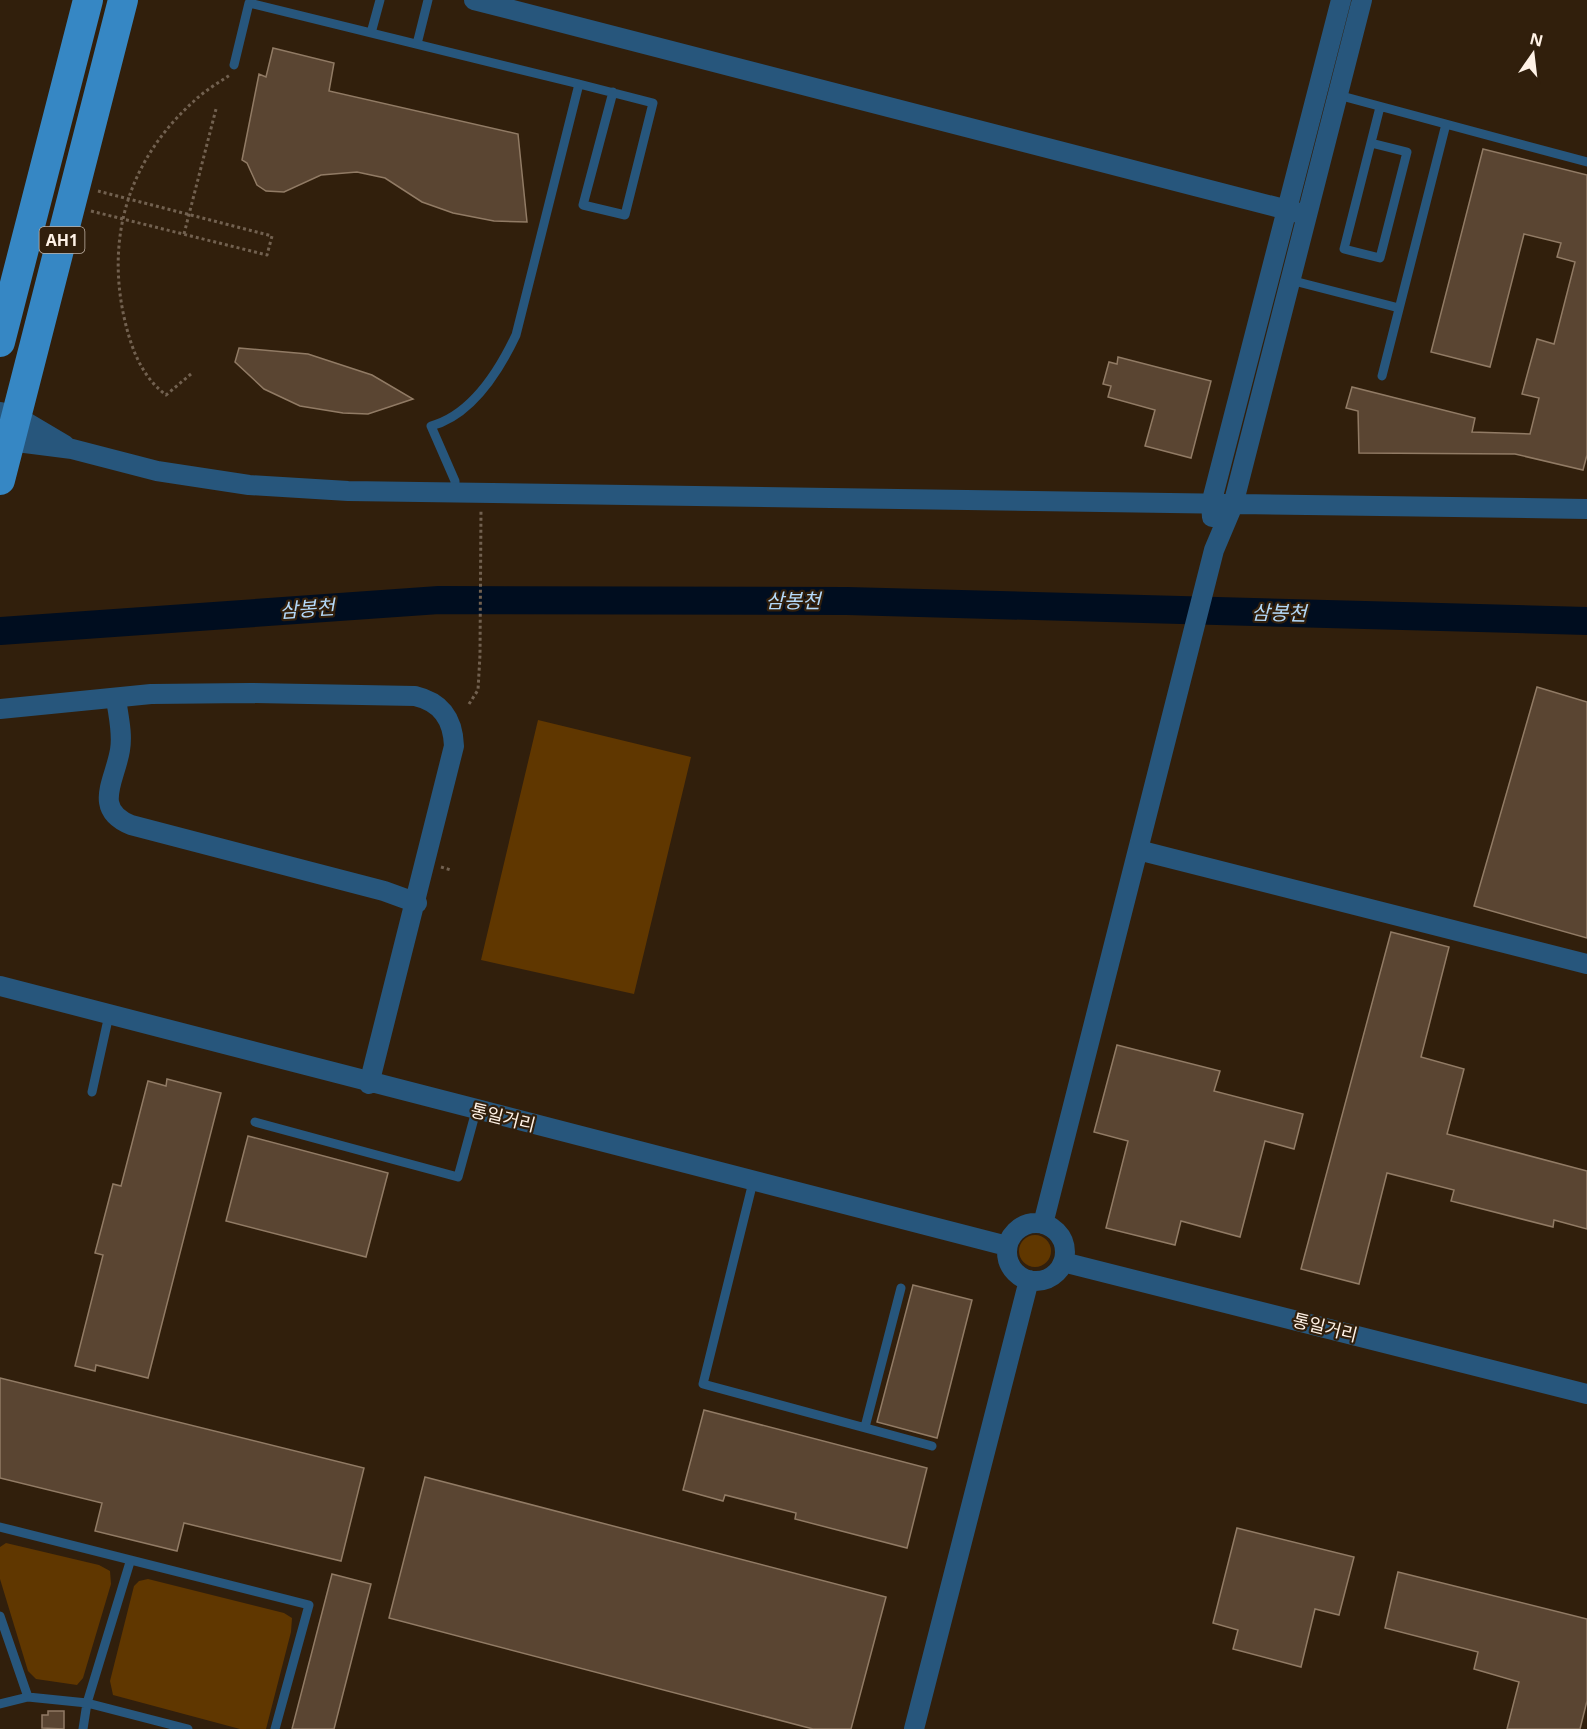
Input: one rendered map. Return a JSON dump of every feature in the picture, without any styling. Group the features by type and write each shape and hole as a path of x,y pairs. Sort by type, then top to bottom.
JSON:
{"main road":[{"name":"AH1","path":"0,342 88,0"},
{"name":"AH1","path":"0,480 6,427 73,195 123,0"}],"street":[{"path":"474,0 1307,215"},
{"path":"1214,550 1211,504 1341,0"},
{"path":"1043,1224 1214,550 1233,505 1362,0"},
{"path":"6,427 72,449 158,471 249,485 348,491 1587,509"},
{"path":"0,710 151,694 249,693 415,696 429,699 448,718 454,731 454,746 417,903 369,1084"},
{"path":"116,698 121,748 108,795 109,806 115,818 131,825 384,891 417,903"},
{"path":"1138,850 1587,964"},
{"name":"통일거리","path":"0,986 369,1084 1007,1246"},
{"path":"1029,1224 1043,1224 1055,1231 1061,1239 1065,1253 1063,1262 1049,1277 1029,1280 1021,1277 1011,1268 1007,1246 1010,1238 1020,1228 1029,1224"},
{"name":"통일거리","path":"1063,1262 1587,1394"},
{"path":"914,1729 1029,1280"}],"lane":[{"path":"371,33 380,0"},
{"path":"417,44 428,0"},
{"path":"234,65 249,3 613,92 653,102 624,215 583,205 613,92"},
{"path":"455,492 455,481 431,426 446,422 480,393 498,370 516,335 579,84"},
{"path":"1338,95 1587,162"},
{"path":"1371,143 1407,152 1380,258 1344,249 1380,107"},
{"path":"1382,376 1446,124"},
{"path":"1290,280 1399,308"},
{"path":"92,1092 109,1015"},
{"path":"255,1122 458,1177 476,1111"},
{"path":"753,1182 703,1384 932,1446"},
{"path":"865,1427 901,1288"},
{"path":"0,1527 130,1562 309,1605 275,1729"},
{"path":"83,1729 87,1704 130,1562"},
{"path":"0,1616 28,1697"},
{"path":"0,1704 28,1697 87,1704 188,1729"}],"path":[{"path":"191,374 166,395 143,373 127,329 119,291 117,245 128,200 146,156 193,102 232,73 234,65"},
{"path":"184,234 216,110"},
{"path":"73,195 128,200 272,236 267,255 122,220 73,195"},
{"path":"469,704 478,690 481,501"}],"shaded area":[{"path":"538,720 691,757 634,994 481,960"},
{"path":"1035,1235 1046,1240 1051,1251 1046,1262 1035,1267 1024,1262 1019,1251 1024,1240"},
{"path":"6,1543 99,1565 110,1571 111,1584 83,1678 77,1685 36,1679 28,1671 0,1579 0,1547"},
{"path":"148,1579 284,1613 292,1618 291,1632 266,1729 240,1729 113,1695 110,1681 134,1586 139,1581"}],"building":[{"path":"273,48 334,63 329,91 518,134 527,222 494,221 453,213 422,202 385,178 357,172 321,175 284,192 266,191 257,185 247,163 242,160 259,74 266,77"},
{"path":"1483,149 1587,175 1587,455 1583,470 1515,454 1359,453 1358,411 1346,408 1352,387 1475,418 1472,432 1530,434 1539,398 1522,394 1537,339 1554,344 1575,262 1557,257 1561,243 1524,234 1490,367 1431,352"},
{"path":"239,348 308,354 372,375 413,399 368,414 343,413 300,406 264,389 235,362"},
{"path":"1118,357 1211,381 1191,458 1145,446 1155,410 1108,397 1111,386 1103,384 1109,362 1117,364"},
{"path":"1537,687 1587,702 1587,938 1474,906"},
{"path":"1391,932 1449,947 1421,1057 1464,1069 1447,1134 1587,1171 1587,1229 1554,1220 1553,1227 1451,1201 1454,1190 1387,1173 1359,1284 1301,1269"},
{"path":"1117,1045 1220,1071 1214,1091 1303,1114 1294,1149 1265,1141 1240,1237 1181,1221 1175,1245 1106,1228 1128,1141 1094,1132"},
{"path":"167,1079 221,1093 148,1378 96,1365 95,1371 75,1366 103,1255 95,1253 113,1184 121,1186 148,1081 166,1086"},
{"path":"248,1136 388,1173 366,1257 226,1221"},
{"path":"913,1285 972,1300 937,1438 877,1422"},
{"path":"0,1378 364,1468 341,1561 184,1523 177,1551 95,1531 102,1503 0,1478"},
{"path":"704,1410 927,1468 907,1548 795,1519 796,1513 725,1495 723,1501 683,1490"},
{"path":"425,1477 886,1597 851,1729 813,1729 389,1618"},
{"path":"1237,1528 1354,1557 1339,1615 1315,1609 1301,1667 1233,1649 1238,1630 1213,1623"},
{"path":"1398,1572 1587,1619 1587,1701 1580,1729 1507,1729 1519,1682 1474,1669 1478,1652 1385,1628"},
{"path":"332,1574 371,1584 334,1729 292,1729"},
{"path":"48,1711 64,1711 64,1729 42,1728 42,1715 48,1715"}],"waterway":[{"name":"삼봉천","path":"0,631 439,600 847,601 1587,621"}]}
